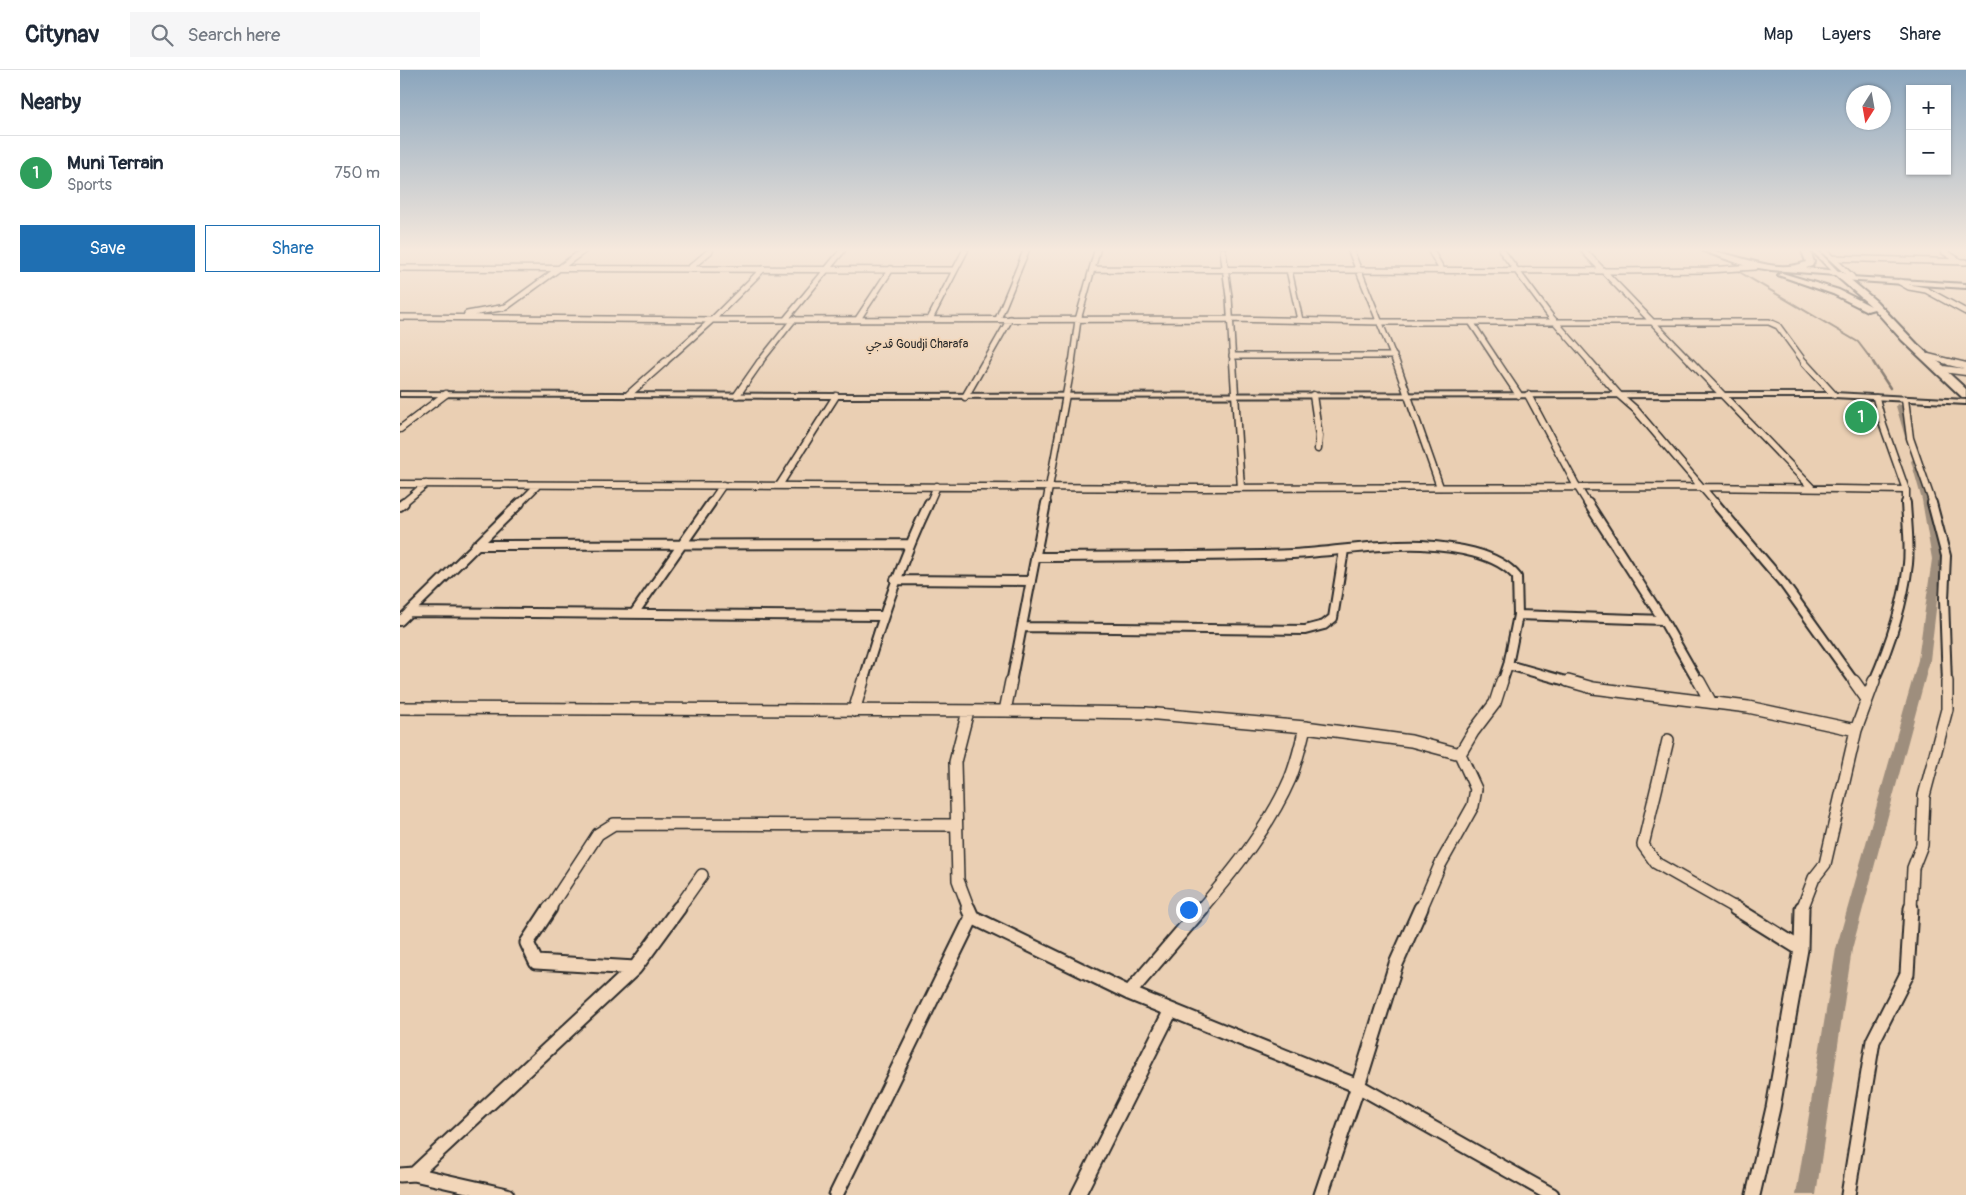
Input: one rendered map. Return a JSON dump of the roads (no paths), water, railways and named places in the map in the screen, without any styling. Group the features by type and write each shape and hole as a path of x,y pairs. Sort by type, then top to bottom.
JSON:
{"highway":[{"path":"1858,304 1873,311"},
{"path":"1866,304 1913,344"},
{"path":"1873,304 1966,395"}],"main road":[{"path":"400,394 836,396 1834,395 1966,402"}],"street":[{"path":"456,318 465,314 506,307 511,304"},
{"path":"630,394 728,304"},
{"path":"786,319 799,304"},
{"path":"858,319 868,304"},
{"path":"930,319 938,304"},
{"path":"998,320 1005,304"},
{"path":"1005,711 1067,395 1078,320 1083,304"},
{"path":"1228,304 1241,488"},
{"path":"1296,304 1300,320"},
{"path":"1373,304 1394,356 1440,487"},
{"path":"1542,304 1619,396 1635,409 1784,584 1866,698"},
{"path":"1635,304 1812,488"},
{"path":"1951,304 1966,312"},
{"path":"400,317 712,320 1230,319 1381,322 1768,322 1774,324 1797,354 1834,395"},
{"path":"737,395 756,367 794,319"},
{"path":"966,396 1010,320"},
{"path":"1471,322 1519,395"},
{"path":"1232,356 1394,356"},
{"path":"1929,359 1966,366"},
{"path":"1929,359 1943,369 1966,372"},
{"path":"400,430 446,394"},
{"path":"1528,395 1578,487 1663,620 1710,701"},
{"path":"780,484 836,396"},
{"path":"1313,396 1319,436 1318,449"},
{"path":"1754,1195 1773,1108 1801,948 1802,906 1814,878 1825,864 1856,730 1866,698 1888,647 1901,602 1908,563 1906,490 1883,425 1876,398"},
{"path":"1848,1195 1874,1040 1907,974 1913,868 1922,844 1924,796 1948,708 1944,599 1946,556 1933,505 1910,438 1905,399"},
{"path":"400,484 780,484 1241,488 1702,487 1906,490"},
{"path":"400,506 426,484"},
{"path":"400,620 538,485"},
{"path":"635,612 722,485"},
{"path":"854,711 882,616 895,580 937,486"},
{"path":"476,546 910,544"},
{"path":"1036,557 1295,554 1377,546 1418,545 1442,546 1481,556 1508,566 1515,571 1518,577 1518,615 1508,665 1495,703 1473,732 1460,754"},
{"path":"1022,627 1305,630 1324,625 1333,618 1344,550"},
{"path":"895,580 1031,581"},
{"path":"409,612 635,612 882,616"},
{"path":"1518,615 1663,620"},
{"path":"1508,665 1593,688 1710,701 1856,730"},
{"path":"400,708 1146,712 1305,727 1411,741 1460,754"},
{"path":"968,711 955,762 956,825 958,880 972,917 1129,993 1358,1086 1552,1195"},
{"path":"1129,993 1233,868 1266,823 1288,783 1305,727"},
{"path":"1668,740 1643,845 1647,853 1656,863 1741,911 1801,948"},
{"path":"1321,1195 1358,1086 1396,964 1440,864 1473,806 1476,789 1460,754"},
{"path":"635,968 536,962 526,943 598,834 614,824 956,825"},
{"path":"407,1175 635,968 702,875"},
{"path":"836,1195 972,917"},
{"path":"1078,1195 1171,1010"},
{"path":"407,1175 506,1195"}],"waterway":[{"path":"1793,304 1858,342 1874,363"},
{"path":"1873,362 1890,388"},
{"path":"1900,406 1910,440"},
{"path":"1806,1195 1844,949 1924,660 1937,559 1927,500 1915,461"}],"place":[{"name":"Muni Terrain","path":"1861,417"}],"district":[{"name":"قدجي Goudji Charafa","path":"917,344"}]}
